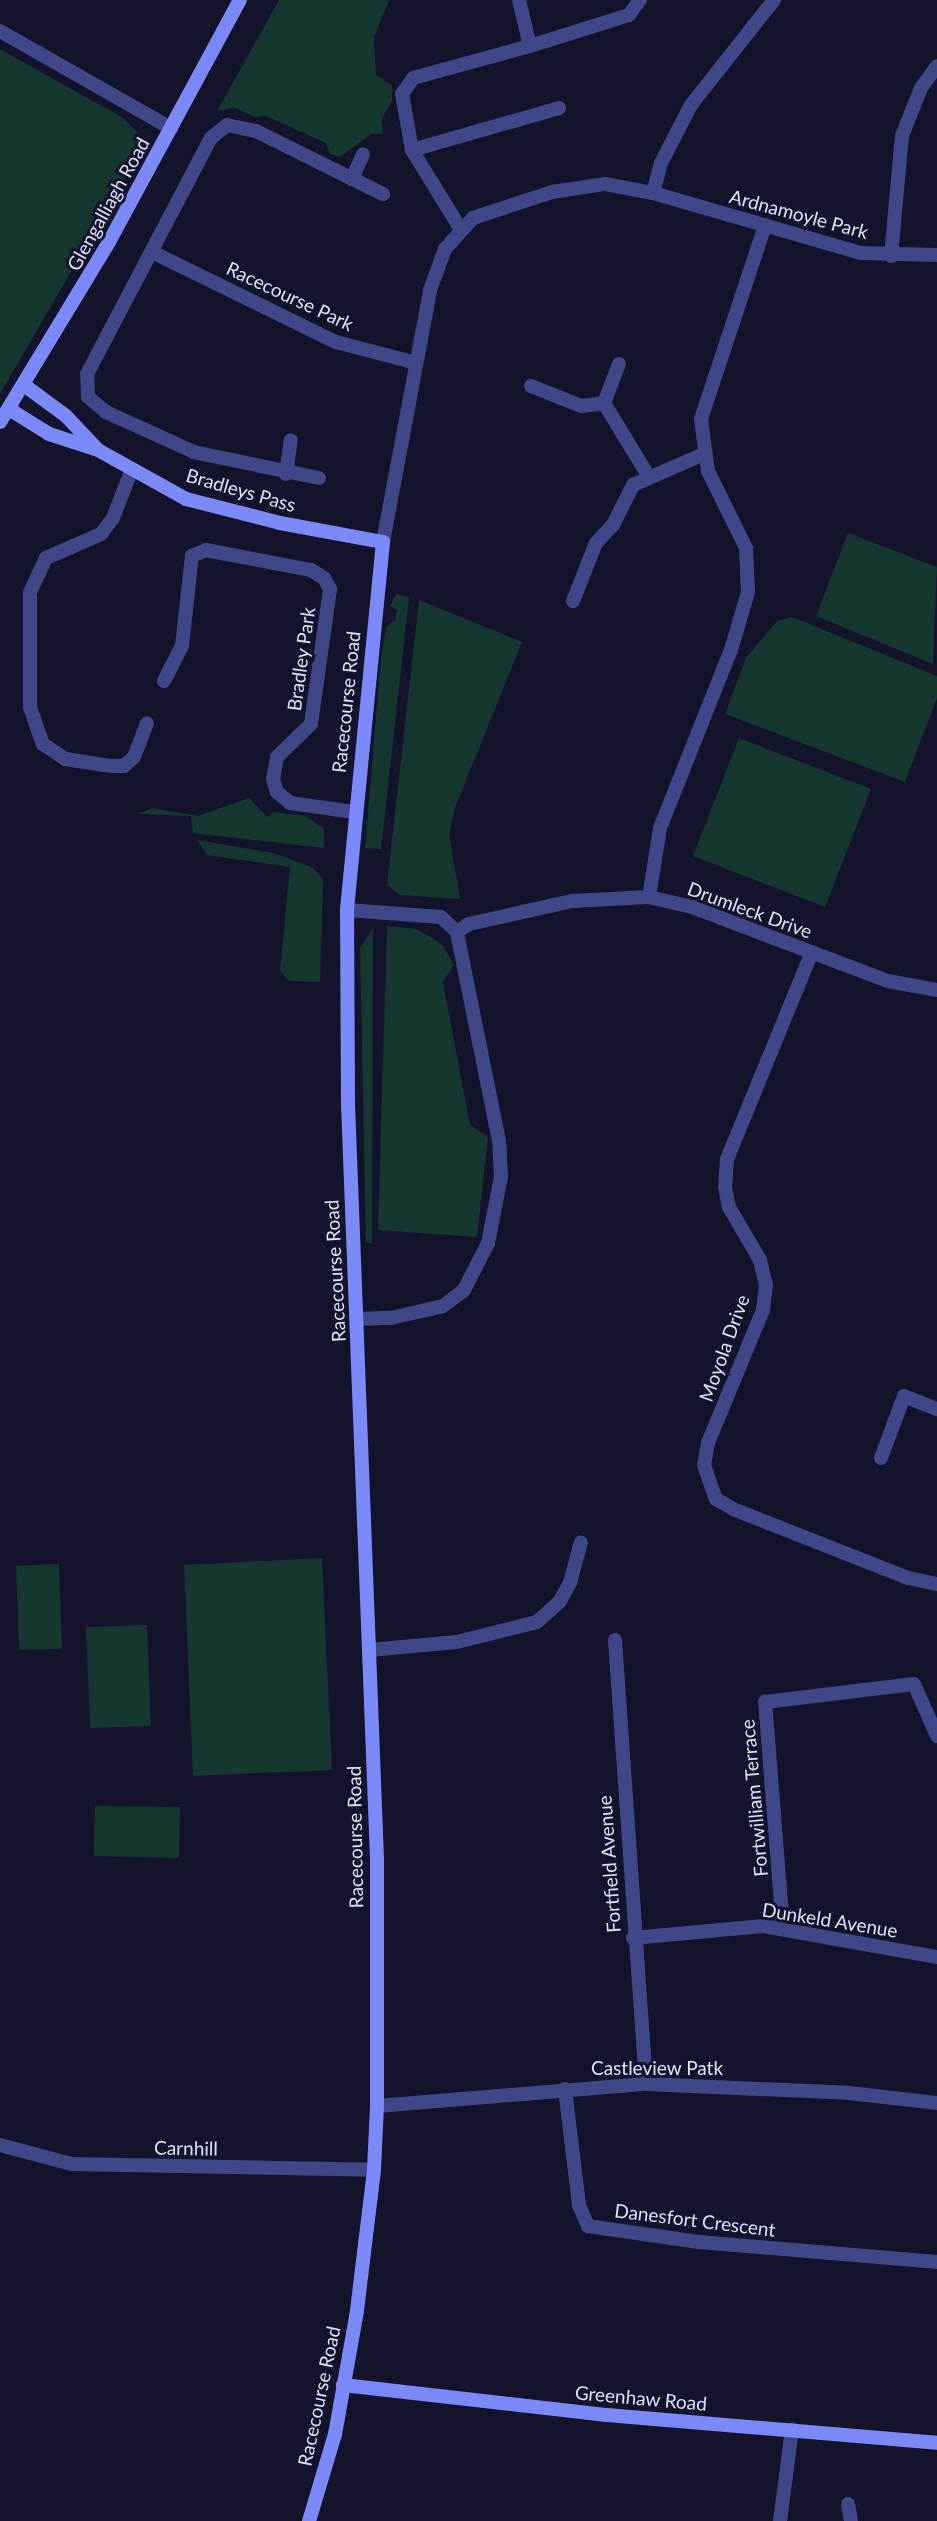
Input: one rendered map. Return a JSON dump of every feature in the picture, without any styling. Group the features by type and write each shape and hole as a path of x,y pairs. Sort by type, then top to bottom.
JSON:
{"main road":[{"name":"Glengalliagh Road","path":"0,422 24,385 171,128 240,0"},
{"name":"Bradleys Pass","path":"24,385 66,416 98,450"},
{"name":"Bradleys Pass","path":"9,409 49,434 98,450 186,499 280,523 383,541"},
{"name":"Racecourse Road","path":"309,2521 335,2434 374,2170 380,2028 370,1650 348,1104 347,910 354,812 383,541"},
{"name":"Greenhaw Road","path":"343,2385 937,2443"}],"street":[{"path":"519,0 530,46"},
{"path":"640,0 629,15 413,78 402,94 412,150 460,228 508,204 578,186 605,184 653,193 661,163 691,105 774,0"},
{"path":"0,31 171,128"},
{"path":"891,256 902,136 921,88 937,66"},
{"path":"412,150 559,108"},
{"path":"319,478 286,474 194,452 106,412 88,397 87,374 211,138 227,125 256,131 383,194"},
{"path":"352,179 363,154"},
{"name":"Ardnamoyle Park","path":"653,193 831,246 891,256 937,255"},
{"path":"649,897 660,828 731,650 748,592 746,548 704,454 703,403 765,225"},
{"name":"Racecourse Road","path":"383,541 430,290 445,249 460,228"},
{"name":"Racecourse Park","path":"152,252 336,342 416,363"},
{"path":"604,403 619,363"},
{"path":"531,386 581,406 604,403"},
{"path":"604,403 649,477"},
{"path":"286,474 291,440"},
{"path":"573,601 596,543 613,525 633,485 704,454"},
{"path":"132,469 113,518 101,534 46,558 30,592 30,707 43,744 65,759 111,766 124,766 134,757 147,723"},
{"name":"Bradley Park","path":"164,681 182,646 192,556 206,550 311,570 324,578 330,589 311,724 277,757 274,779 277,792 290,803 354,812"},
{"name":"Drumleck Drive","path":"457,932 469,924 572,901 649,897 692,906 888,981 937,990"},
{"path":"347,910 441,917 457,932 499,1141 501,1177 488,1243 464,1290 443,1306 391,1318 358,1319"},
{"name":"Moyola Drive","path":"812,952 727,1159 725,1188 729,1207 760,1260 766,1285 763,1310 708,1443 704,1465 716,1499 733,1509 908,1578 937,1584"},
{"path":"881,1458 904,1396 937,1409"},
{"path":"370,1650 457,1643 537,1622 560,1601 570,1583 581,1542"},
{"name":"Fortfield Avenue","path":"615,1640 646,2084"},
{"name":"Fortwilliam Terrace","path":"783,1929 765,1702 914,1684 937,1735"},
{"name":"Dunkeld Avenue","path":"634,1938 763,1926 937,1957"},
{"name":"Castleview Patk","path":"377,2106 646,2084 849,2093 937,2103"},
{"name":"Danesfort Crescent","path":"565,2090 579,2206 587,2226 699,2242 937,2262"},
{"name":"Carnhill","path":"0,2145 72,2164 374,2170"},
{"path":"780,2521 792,2430"},
{"path":"848,2504 852,2521"}],"green space":[{"path":"279,0 389,0 374,37 376,75 392,85 392,101 382,118 383,134 371,134 340,157 330,154 326,143 266,116 255,117 235,108 217,111"},
{"path":"0,49 123,118 142,137 140,153 0,394"},
{"path":"848,533 937,567 933,664 816,616"},
{"path":"396,594 409,597 381,849 365,848 381,658 386,627 395,620 397,610 390,606"},
{"path":"419,600 522,642 455,808 449,834 460,899 400,895 387,885"},
{"path":"792,617 937,676 937,698 905,782 725,714 746,658 777,621"},
{"path":"739,738 871,789 825,907 693,856"},
{"path":"249,798 267,817 274,812 306,816 324,829 324,848 193,833 191,816 138,814 152,808 198,816"},
{"path":"197,840 273,853 312,867 323,879 320,982 289,981 280,971 290,867 207,855"},
{"path":"387,926 416,929 431,937 443,946 454,965 443,982 470,1125 488,1137 477,1237 378,1230"},
{"path":"373,928 372,1243 366,1243 360,948"},
{"path":"322,1558 332,1770 193,1776 184,1565"},
{"path":"59,1564 62,1649 19,1650 16,1566"},
{"path":"147,1625 151,1726 90,1728 86,1627"},
{"path":"95,1806 180,1807 179,1858 94,1856"}]}
